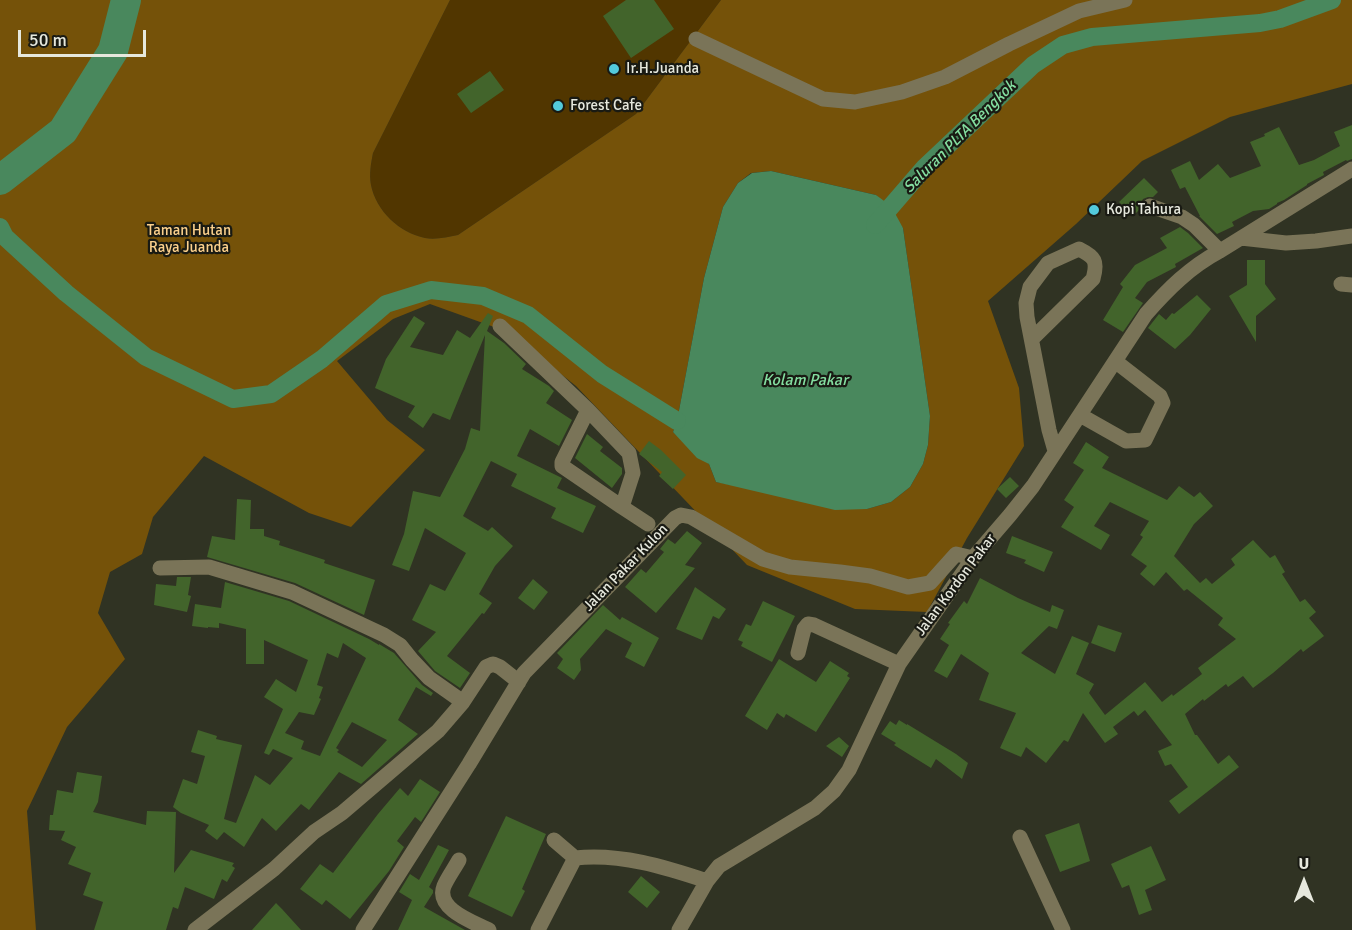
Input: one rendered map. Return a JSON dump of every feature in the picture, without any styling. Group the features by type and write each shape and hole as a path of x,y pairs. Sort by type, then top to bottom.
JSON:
{"street":[{"path":"696,39 823,99 855,102 902,92 945,76 1079,11 1125,0"},
{"name":"Jalan Kordon Pakar","path":"679,930 707,881 719,866 815,808 834,791 849,770 899,664 973,558 1033,486 1146,314 1165,293 1202,261 1352,169"},
{"path":"1150,206 1182,217 1194,225 1220,251"},
{"path":"1241,238 1286,243 1352,236"},
{"path":"1032,339 1093,279 1096,267 1093,257 1078,249 1048,263 1030,287 1026,303 1027,317 1049,430 1055,451"},
{"path":"500,326 588,410 629,453 633,473 622,507"},
{"path":"1080,415 1126,441 1145,440 1163,403 1160,396 1114,361"},
{"path":"588,410 562,466 648,524"},
{"name":"Jalan Pakar Kulon","path":"521,678 628,565 675,518 681,515 691,517 763,560 790,567 870,576 908,587 930,583 956,554 973,558"},
{"path":"160,568 209,567 292,592 400,645 429,678 464,702"},
{"path":"798,653 804,629 808,624 899,664"},
{"path":"195,930 274,869 314,832 342,813 438,731 464,702 486,667 493,664 521,678 363,930"},
{"path":"1020,837 1063,930"},
{"path":"554,840 575,858 592,856 640,862 668,868 707,881"},
{"path":"538,930 575,858"},
{"path":"459,860 443,888 443,898 449,907 460,916 480,928"}],"shaded area":[{"path":"450,0 721,0 636,114 458,235 429,239 398,226 384,212 374,195 370,181 371,169 373,153"}],"green space":[{"name":"Taman Hutan Raya Juanda","path":"0,0 450,0 373,153 370,169 370,181 374,195 384,212 398,226 407,231 433,239 458,235 636,114 721,0 1352,0 1352,84 1230,117 1142,161 1076,224 988,301 1019,388 1024,446 967,538 927,612 855,609 747,565 576,386 508,332 430,304 393,319 337,361 387,420 425,450 351,527 309,513 204,456 153,517 142,554 110,572 98,613 125,659 67,727 27,811 36,930 0,930","holes":["771,171 876,195 903,228 930,416 928,445 923,464 910,487 891,502 867,509 716,482 709,464 673,432 704,278 723,207 738,183 751,173"]}],"water":[{"name":"Kolam Pakar","path":"771,171 876,195 891,206 903,228 930,416 928,445 923,464 910,487 891,502 867,509 835,510 716,482 709,464 697,458 673,432 704,278 723,207 738,183 752,173"}],"building":[{"path":"626,0 654,0 674,29 631,58 603,16"},
{"path":"490,71 504,90 471,113 457,94"},
{"path":"1352,125 1352,159 1323,172 1324,175 1269,209 1253,211 1232,222 1234,226 1217,234 1199,216 1185,187 1180,189 1171,170 1190,161 1199,180 1218,164 1230,178 1261,166 1250,142 1279,127 1299,165 1340,146 1334,132"},
{"path":"1144,178 1158,192 1153,197 1143,199 1141,208 1133,216 1119,202"},
{"path":"1180,227 1203,248 1175,264 1176,267 1147,282 1135,298 1143,303 1123,332 1103,320 1123,287 1120,284 1135,265 1167,248 1160,238"},
{"path":"1247,260 1265,260 1265,284 1276,299 1256,316 1256,342 1229,296 1247,285"},
{"path":"1197,295 1211,309 1175,349 1148,328 1159,314 1166,320"},
{"path":"488,313 493,316 487,331 504,343 526,364 522,369 554,391 546,403 572,420 559,446 530,429 517,456 562,478 557,488 596,506 583,533 551,518 556,508 511,486 517,474 491,461 463,516 488,531 492,527 513,546 495,566 479,594 492,603 447,656 470,673 460,688 435,671 418,651 436,632 412,620 430,584 445,591 466,553 425,528 409,571 392,565 404,534 413,491 440,497 465,449 471,428 480,431 485,335 450,420 433,413 423,428 408,417 415,406 375,388 386,359 414,316 425,323 410,347 443,355 457,330 470,338"},
{"path":"587,434 603,447 600,451 622,468 622,474 612,488 575,458"},
{"path":"649,441 686,475 673,489 659,476 662,472 639,454"},
{"path":"1086,442 1109,457 1102,468 1167,500 1179,486 1194,497 1200,492 1213,506 1194,524 1174,556 1200,583 1206,578 1212,584 1235,565 1231,559 1253,540 1270,558 1275,555 1285,572 1282,574 1300,602 1305,599 1316,612 1309,618 1324,636 1303,652 1301,649 1253,688 1243,676 1228,687 1226,684 1204,701 1203,699 1185,714 1195,735 1218,764 1229,755 1239,767 1179,814 1169,801 1188,787 1171,764 1165,766 1158,751 1172,745 1145,710 1138,716 1134,711 1113,727 1118,734 1105,743 1083,713 1068,742 1064,740 1046,763 1026,747 1021,757 1000,748 1016,713 979,700 989,673 961,654 947,678 934,671 949,645 940,639 964,601 967,604 980,578 1050,612 1052,605 1064,610 1057,629 1049,626 1021,653 1055,674 1072,636 1089,643 1076,674 1094,684 1089,693 1105,715 1145,682 1162,702 1172,694 1173,696 1202,674 1198,668 1236,639 1218,625 1223,618 1187,589 1184,591 1166,572 1154,586 1140,574 1147,566 1131,555 1143,537 1140,535 1149,521 1110,502 1094,526 1110,535 1101,550 1061,527 1074,507 1064,500 1084,470 1073,463"},
{"path":"1010,477 1019,486 1006,498 997,489"},
{"path":"237,499 251,500 250,529 264,529 264,536 280,541 279,545 375,580 364,615 295,583 207,557 212,536 235,540"},
{"path":"687,531 702,543 685,565 695,568 656,613 625,587 641,569 646,573 664,552 660,549 668,539 675,544"},
{"path":"1012,536 1053,552 1044,572 1024,563 1026,560 1006,553"},
{"path":"177,577 191,577 188,595 191,596 187,612 154,605 156,584 176,586"},
{"path":"533,579 548,592 534,610 518,598"},
{"path":"225,582 289,601 394,653 422,685 433,693 431,696 416,687 398,720 418,734 361,784 339,772 309,810 301,804 276,831 262,818 244,847 224,832 217,840 205,831 209,825 173,807 183,779 197,784 205,756 191,752 198,730 217,736 216,739 242,745 224,819 236,823 255,775 270,785 293,758 273,749 269,755 264,753 283,709 264,697 276,679 296,692 308,660 264,640 264,664 246,664 246,629 219,623 219,628 192,626 195,604 221,608","holes":["343,643 366,658 320,756 301,749 304,741 285,733 299,712 314,715 321,699 319,698 323,687 317,685 327,653 338,658","352,722 387,740 362,767 337,752 339,750 336,748"]},
{"path":"695,587 726,609 719,619 713,616 702,640 676,629"},
{"path":"763,601 795,616 772,662 741,646 743,642 738,640 746,624 751,626"},
{"path":"603,605 620,620 622,617 659,638 644,667 625,657 632,643 606,629 580,659 581,670 574,680 557,668 563,659 557,653"},
{"path":"1098,625 1122,633 1115,652 1091,643"},
{"path":"779,659 816,682 830,661 849,673 847,676 850,678 816,732 786,714 784,718 777,713 767,730 745,716"},
{"path":"899,720 968,763 962,779 936,759 931,768 881,734 890,721 896,725"},
{"path":"839,737 849,746 842,757 826,746"},
{"path":"77,772 102,776 98,802 93,812 146,825 147,811 176,812 174,873 191,850 234,863 232,866 235,868 227,882 222,879 214,899 185,887 178,909 173,907 166,930 94,930 103,902 83,895 91,873 68,864 76,847 61,840 65,831 49,830 50,815 53,815 57,790 73,793"},
{"path":"420,779 440,792 421,822 415,817 397,841 404,847 389,871 350,919 326,900 322,905 300,889 320,864 333,873 400,788 408,796"},
{"path":"506,816 546,834 522,889 525,891 512,917 468,896"},
{"path":"1079,823 1090,861 1060,872 1045,835"},
{"path":"438,845 449,850 429,887 433,893 424,907 465,930 398,930 412,900 399,892 410,874 419,880"},
{"path":"1151,846 1166,880 1145,890 1152,910 1139,915 1129,885 1122,888 1111,864"},
{"path":"641,876 660,892 647,908 628,892"},
{"path":"276,903 282,909 301,930 252,930"}],"waterway":[{"path":"0,180 63,131 113,51 126,0"},
{"name":"Saluran PLTA Bengkok","path":"875,225 925,167 1033,65 1063,45 1092,37 1260,23 1280,19 1332,0"},
{"path":"0,227 5,237 66,293 146,357 233,399 271,394 322,359 386,304 431,290 483,296 528,315 602,374 677,421"}],"place":[{"name":"Ir.H.Juanda","path":"614,69"},
{"name":"Forest Cafe","path":"558,106"},
{"name":"Kopi Tahura","path":"1094,210"}]}
